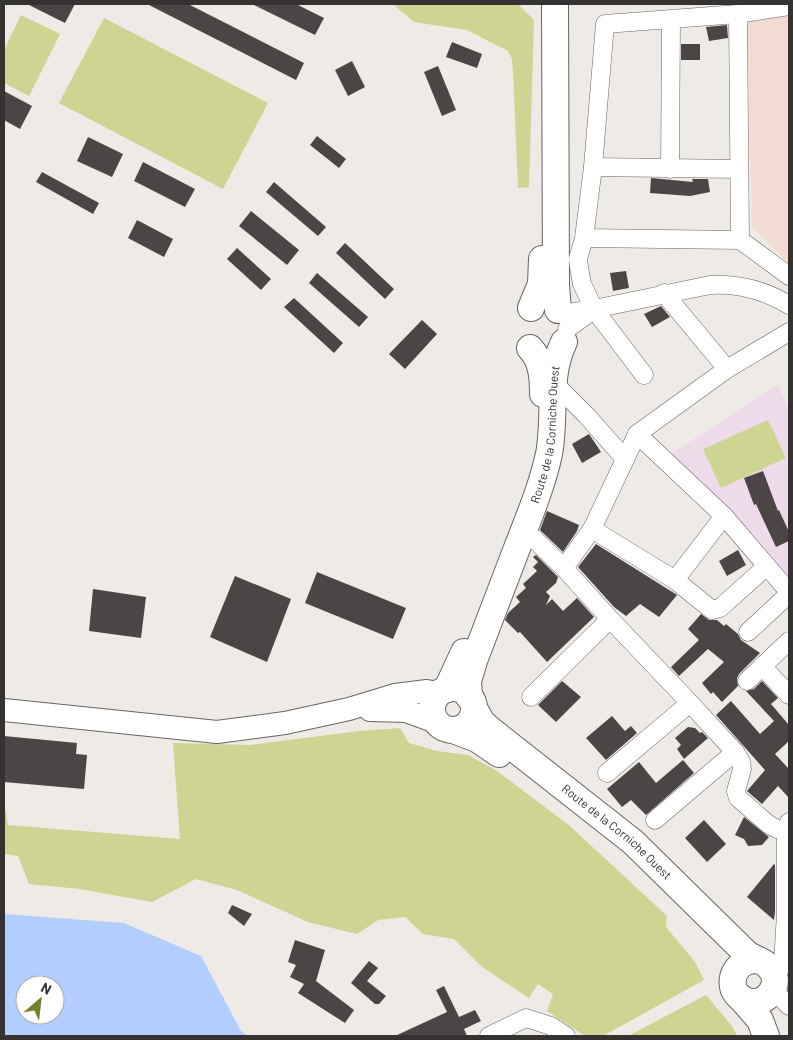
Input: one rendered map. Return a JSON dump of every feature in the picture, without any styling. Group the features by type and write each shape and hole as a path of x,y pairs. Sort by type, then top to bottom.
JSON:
{"highway":[{"path":"532,308 540,290 542,279 542,4"},
{"name":"Route de la Corniche Ouest","path":"458,697 468,682 475,658 539,488 549,453 554,383 563,324 556,285 555,4"},
{"path":"542,305 553,307 563,324 558,347 544,353 530,348 522,340 520,327 524,314 532,308 542,305"},
{"name":"Route de la Corniche Ouest","path":"458,697 464,653 528,485 539,444 543,376 538,360 530,348"},
{"path":"458,697 470,721 466,726 445,726 433,717 432,704 458,697"},
{"name":"Route de la Corniche Ouest","path":"458,697 495,734 633,842 738,946 775,995"},
{"name":"Route de la Corniche Ouest","path":"445,726 477,739 497,752 637,862 719,951 727,962 737,987"},
{"path":"750,960 775,995 760,1001 746,1000 737,987 738,966 750,960"}],"main road":[{"path":"4,710 217,732 286,723 349,709 395,696 427,691 458,697"},
{"path":"349,709 406,712 445,726"}],"street":[{"path":"644,375 594,309 582,284 578,259 584,238 593,167 605,24 738,14 789,6"},
{"path":"738,14 740,240"},
{"path":"670,169 671,20"},
{"path":"593,167 739,169"},
{"path":"584,238 740,240 789,276"},
{"path":"563,324 594,309 710,284 728,284 761,291 789,306"},
{"path":"664,293 728,369"},
{"path":"564,568 592,529 637,434 728,369 789,332"},
{"path":"554,383 587,416 625,459"},
{"path":"637,434 724,516 789,593 748,632"},
{"path":"675,580 724,516"},
{"path":"524,529 564,568 735,752 742,769 736,791 738,798 768,824 777,829 788,826 786,912 775,995"},
{"path":"592,529 675,580 715,610 720,608 767,566"},
{"path":"530,697 610,619"},
{"path":"747,681 789,641"},
{"path":"762,666 789,695"},
{"path":"607,773 690,703"},
{"path":"655,820 735,752"},
{"path":"489,1036 526,1018 551,1026 566,1036"}],"shaded area":[{"path":"789,13 789,264 752,226 747,18"},
{"path":"778,385 789,409 789,592 669,455"}],"green space":[{"path":"393,4 518,4 534,20 529,187 518,188 513,72 512,59 508,51 467,30 414,22"},
{"path":"21,15 60,34 29,96 4,83 4,50"},
{"path":"104,18 268,103 223,189 59,103"},
{"path":"768,420 786,458 721,488 703,449"},
{"path":"400,728 409,743 437,751 468,755 497,771 570,826 667,916 666,927 695,962 704,980 603,1036 585,1036 547,1011 553,994 538,984 529,998 482,967 454,939 423,934 405,917 378,920 357,934 308,922 237,890 196,879 152,902 80,889 29,884 18,856 4,854 4,811 6,811 8,825 180,839 173,743 250,745 359,731"},
{"path":"706,995 732,1026 737,1036 628,1036"}],"water":[{"path":"4,914 124,923 201,956 241,1031 248,1036 4,1036"}],"building":[{"path":"27,4 75,4 65,23"},
{"path":"147,4 188,4 304,63 296,80"},
{"path":"252,4 296,4 324,18 315,35"},
{"path":"727,25 728,38 709,41 706,27"},
{"path":"452,42 482,54 477,68 446,57"},
{"path":"681,44 700,44 700,60 681,60"},
{"path":"352,61 365,87 348,96 335,70"},
{"path":"438,66 456,110 442,116 424,72"},
{"path":"4,91 32,106 20,129 4,120"},
{"path":"317,136 346,159 339,168 310,145"},
{"path":"88,137 123,154 112,177 77,161"},
{"path":"143,162 195,189 185,207 134,181"},
{"path":"42,172 99,203 93,214 36,182"},
{"path":"651,178 693,182 692,179 708,179 710,192 690,196 650,193"},
{"path":"274,182 326,227 318,236 266,192"},
{"path":"251,211 299,250 287,265 239,226"},
{"path":"137,220 173,239 164,257 128,238"},
{"path":"345,243 394,289 385,299 336,253"},
{"path":"237,248 271,279 261,290 227,259"},
{"path":"626,271 629,288 613,291 610,273"},
{"path":"317,273 368,317 359,327 309,283"},
{"path":"294,298 343,343 334,353 284,307"},
{"path":"661,306 670,317 652,327 644,314"},
{"path":"422,320 437,334 405,369 389,354"},
{"path":"589,434 601,452 582,463 572,444"},
{"path":"763,471 778,511 789,532 789,541 776,547 756,504 754,505 744,478"},
{"path":"547,511 579,525 563,552 540,530"},
{"path":"596,544 677,595 659,617 640,604 626,616 614,607 578,567"},
{"path":"738,550 746,565 727,576 719,561"},
{"path":"536,555 558,577 556,583 546,592 550,596 546,605 552,599 563,611 577,598 594,617 547,662 520,632 518,633 505,620 508,613 520,602 516,597 526,588 523,584 537,571 533,567 538,562 533,557"},
{"path":"317,572 406,608 393,639 305,603"},
{"path":"235,576 291,599 267,662 210,637"},
{"path":"93,589 146,597 141,638 89,631"},
{"path":"701,614 709,620 717,620 724,626 726,624 738,634 741,640 760,653 739,674 737,678 738,686 722,702 713,692 711,694 702,683 724,662 708,649 679,676 671,667 699,640 688,629"},
{"path":"562,681 581,697 556,722 538,705"},
{"path":"762,681 778,698 771,704 789,725 789,741 775,754 789,769 789,798 778,786 762,804 747,791 765,770 716,715 731,701 760,734 774,721 746,691 754,689"},
{"path":"612,716 625,731 631,726 637,733 606,760 586,738"},
{"path":"688,727 695,728 708,738 684,759 677,749 681,745 675,738"},
{"path":"4,736 77,743 76,754 87,755 84,789 4,782"},
{"path":"683,760 694,773 646,815 631,800 622,807 607,789 639,762 656,783"},
{"path":"744,817 769,837 762,845 748,846 744,839 735,835"},
{"path":"704,820 726,844 707,862 685,838"},
{"path":"774,864 775,912 774,920 747,897"},
{"path":"232,905 252,914 244,926 228,913"},
{"path":"295,940 325,950 316,981 354,1010 345,1023 298,993 304,984 290,977 296,965 288,962"},
{"path":"369,961 378,968 367,981 386,996 379,1004 375,1004 351,983"},
{"path":"444,986 459,1017 475,1010 481,1021 464,1029 467,1036 395,1036 447,1012 436,990"}]}
